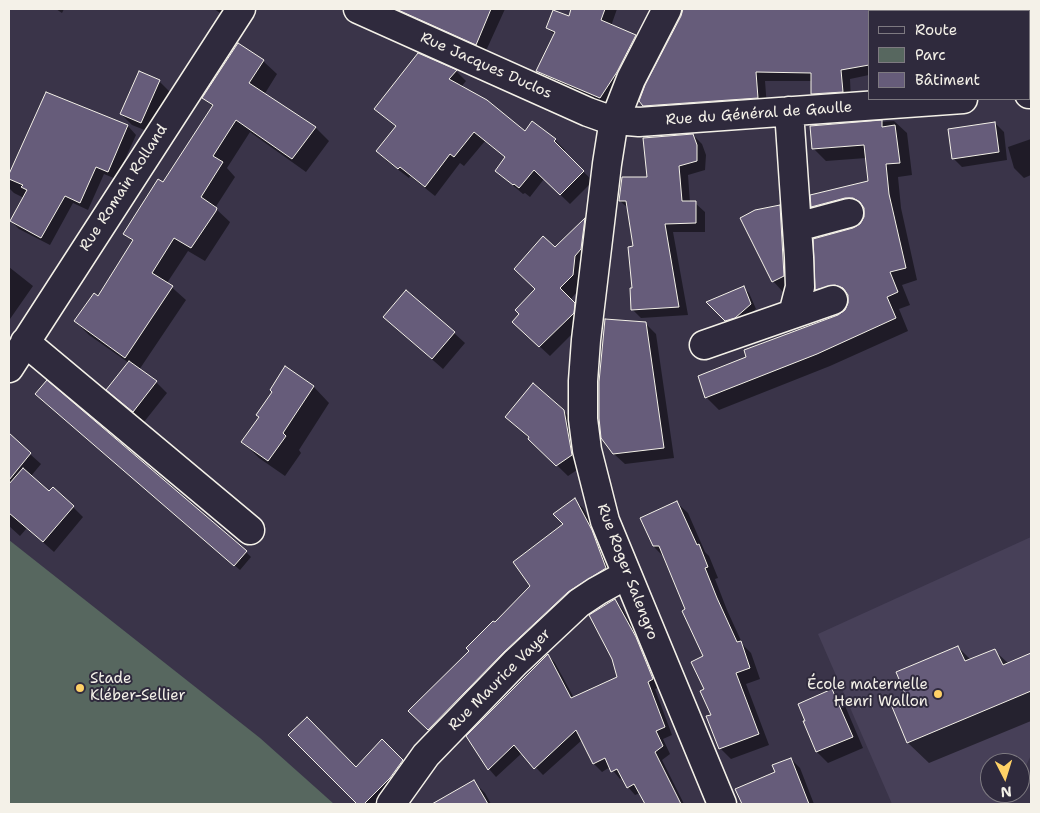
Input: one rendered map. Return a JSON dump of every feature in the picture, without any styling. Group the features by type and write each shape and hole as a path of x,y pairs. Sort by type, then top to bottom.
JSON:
{"street":[{"name":"Rue Romain Rolland","path":"9,368 241,9"},
{"name":"Rue Jacques Duclos","path":"358,9 588,112 602,118 615,120"},
{"name":"Rue Roger Salengro","path":"667,9 640,58 615,120 606,164 586,340 582,400 587,450 605,521 722,804"},
{"name":"Rue du Général de Gaulle","path":"615,120 639,122 951,100"},
{"path":"789,112 800,287 794,314"},
{"path":"797,227 849,213"},
{"path":"704,345 833,300"},
{"path":"25,342 250,530"},
{"name":"Rue Maurice Vayer","path":"391,804 426,755 515,663 579,603 626,575"}],"shaded area":[{"name":"École maternelle Henri Wallon","path":"1031,537 1031,755 1030,757 1030,753 980,753 980,803 1008,804 892,804 818,634"}],"green space":[{"name":"Stade Kléber-Sellier","path":"9,540 260,738 334,804 9,804"}],"building":[{"path":"396,9 491,9 476,45"},
{"path":"571,9 605,9 601,20 636,35 617,72 600,98 536,71 555,32 546,28 553,10 569,16"},
{"path":"683,9 869,9 868,65 841,70 843,92 811,94 811,73 756,72 758,98 643,106 639,101 645,85"},
{"path":"238,43 264,60 249,83 316,127 292,159 236,120 213,156 223,162 201,197 217,208 216,211 191,248 174,238 152,273 173,286 125,358 74,321 94,293 98,296 133,240 123,234 158,179 163,182 213,105 202,98"},
{"path":"418,53 457,70 449,79 487,100 525,131 532,121 556,139 554,141 584,171 560,195 534,170 519,188 495,171 505,157 474,132 454,157 450,154 425,187 400,167 398,169 376,151 396,126 374,109"},
{"path":"139,71 160,80 141,123 120,114"},
{"path":"46,92 128,125 108,172 96,167 80,203 65,196 41,238 10,221 27,190 21,187 23,185 9,179 9,174"},
{"path":"882,120 882,127 895,125 900,163 886,164 889,194 906,268 890,272 898,292 887,297 896,318 817,354 705,398 698,376 746,357 744,350 838,315 845,310 848,303 848,295 843,288 835,285 815,290 813,239 853,228 860,224 864,217 864,208 860,202 853,198 845,198 811,207 810,195 868,181 864,145 812,149 810,126"},
{"path":"995,122 999,152 952,159 948,129"},
{"path":"693,134 697,145 697,161 679,166 682,201 696,201 696,223 665,224 679,307 631,310 630,288 632,288 628,247 633,246 626,201 619,201 622,177 647,177 643,138"},
{"path":"780,205 784,276 772,282 740,218 755,210"},
{"path":"585,218 581,249 575,256 573,275 560,288 575,303 574,313 539,347 512,322 519,314 515,310 535,289 514,269 543,236 555,247"},
{"path":"744,286 751,304 735,318 725,321 706,302"},
{"path":"406,290 455,332 432,359 383,317"},
{"path":"605,319 646,322 664,448 613,454 601,438 599,382"},
{"path":"129,361 157,381 133,412 106,390"},
{"path":"285,366 314,386 283,433 286,436 268,461 241,442 259,417 256,415 272,392 270,390"},
{"path":"47,380 247,551 234,566 35,394"},
{"path":"533,383 564,410 572,455 556,466 528,439 529,437 505,417"},
{"path":"9,433 31,453 9,480"},
{"path":"23,468 49,491 53,487 74,506 43,542 9,513 9,484"},
{"path":"575,498 592,530 606,568 568,592 504,652 428,730 408,711 469,651 466,648 493,621 495,622 530,586 513,562 563,524 553,514"},
{"path":"677,501 697,545 699,544 708,567 705,568 717,598 737,642 741,641 750,668 736,673 759,734 719,749 706,716 711,715 700,691 704,689 691,662 703,656 682,611 685,609 659,546 653,546 640,518"},
{"path":"615,599 636,637 653,679 648,682 665,727 656,731 663,746 655,752 681,804 645,804 634,784 627,788 617,769 611,772 605,758 593,764 576,730 534,769 514,745 488,770 466,736 548,654 571,698 617,677 612,659 589,615"},
{"path":"958,646 965,661 995,649 1003,665 1031,653 1031,691 907,743 890,702 906,696 896,672"},
{"path":"832,689 853,737 816,752 798,704"},
{"path":"307,717 356,767 382,739 403,760 390,778 364,804 357,804 288,735"},
{"path":"791,758 809,804 742,804 735,789 775,772 772,765"},
{"path":"474,780 488,804 432,804"}],"place":[{"name":"Stade Kléber-Sellier","path":"80,688"},
{"name":"École maternelle Henri Wallon","path":"938,694"}]}
